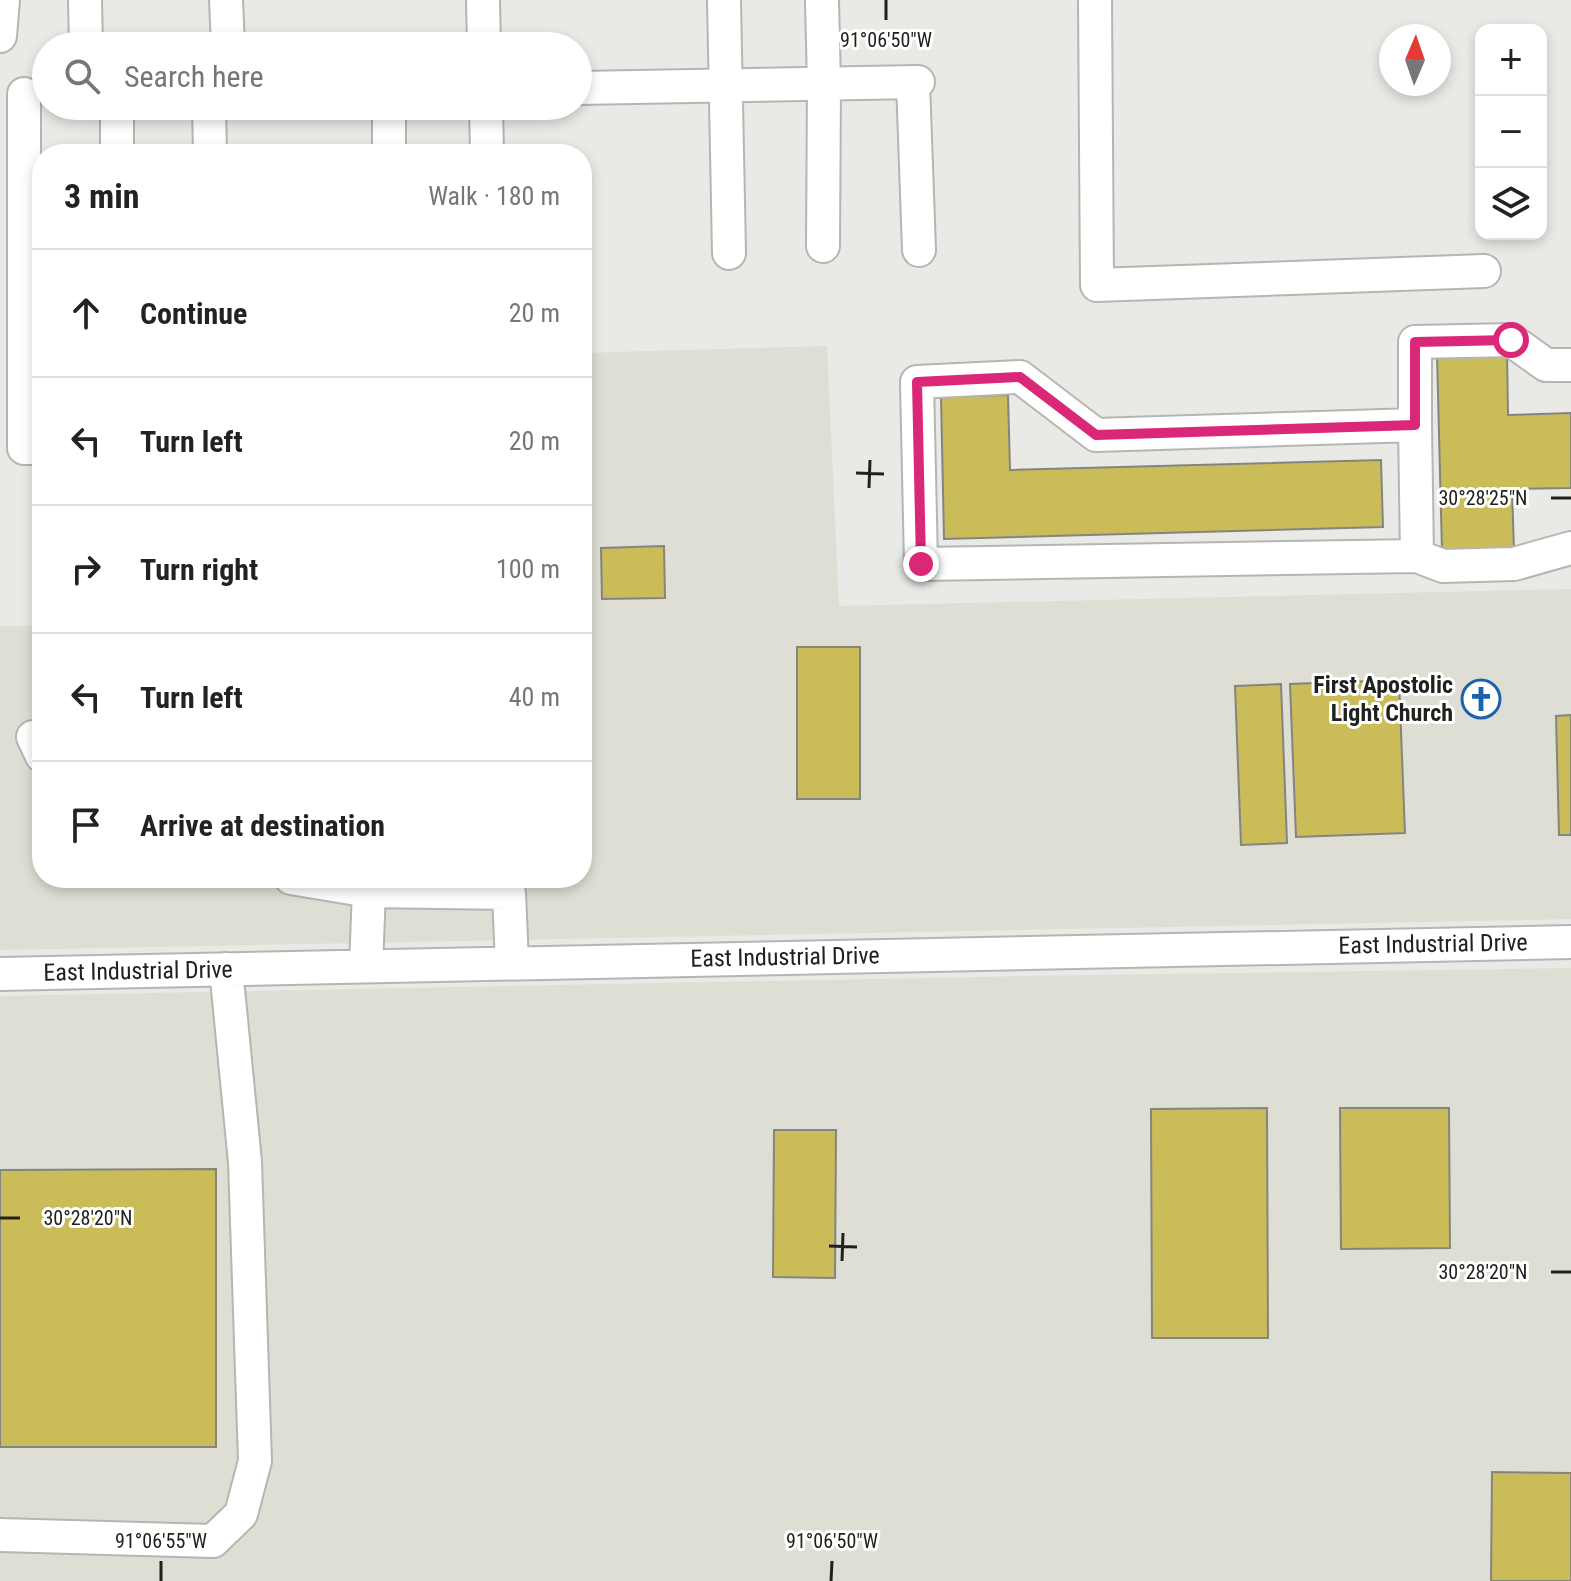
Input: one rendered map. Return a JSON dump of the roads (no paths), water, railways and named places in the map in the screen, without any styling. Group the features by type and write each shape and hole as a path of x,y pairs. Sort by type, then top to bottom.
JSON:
{"street":[{"path":"0,36 3,0"},
{"path":"85,0 86,32"},
{"path":"226,0 227,32"},
{"path":"483,0 484,32"},
{"path":"724,0 729,253"},
{"path":"822,0 823,246"},
{"path":"1095,0 1097,285 1484,271"},
{"path":"592,88 916,82 919,250"},
{"path":"23,92 24,448 32,448"},
{"path":"117,120 117,144"},
{"path":"209,120 210,144"},
{"path":"389,120 389,144"},
{"path":"486,120 487,144"},
{"path":"1417,556 1415,342 1511,340 1546,365 1571,365"},
{"path":"1415,425 1096,435 1020,377 917,382 921,564 1417,556 1443,566 1514,564 1571,548"},
{"path":"351,888 369,891 509,893 512,963"},
{"path":"366,966 369,891"},
{"name":"East Industrial Drive","path":"0,974 1571,942"},
{"path":"0,1535 213,1541 241,1514 255,1461 245,1162 226,969"}],"place":[{"name":"First Apostolic Light Church","path":"1481,699"}]}
